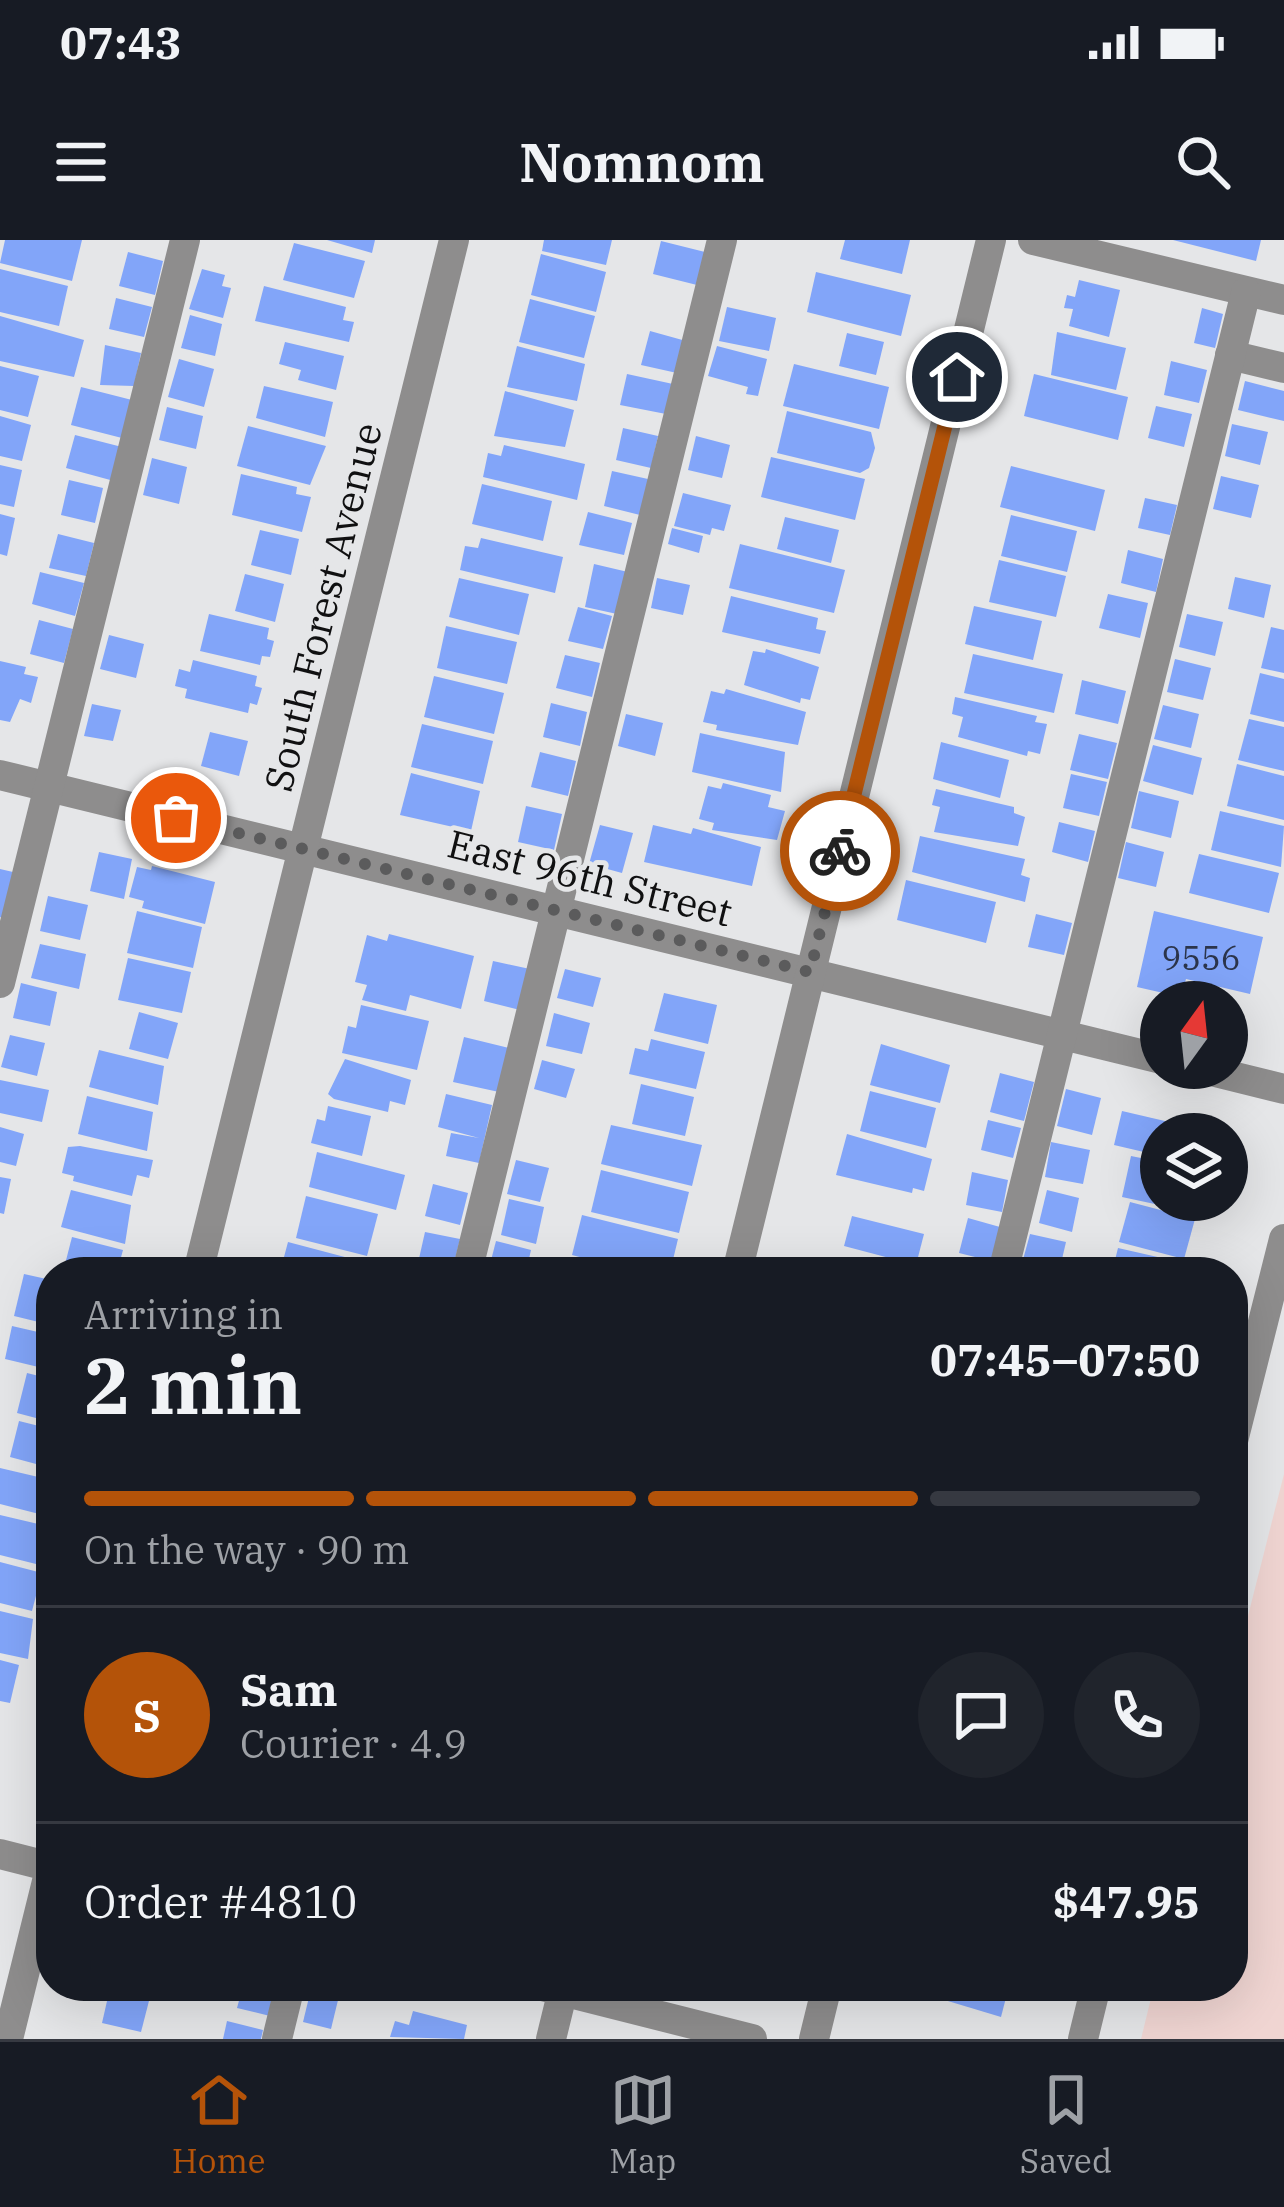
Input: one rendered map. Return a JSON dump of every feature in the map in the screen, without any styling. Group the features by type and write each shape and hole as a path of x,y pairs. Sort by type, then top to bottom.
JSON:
{"street":[{"path":"0,983 185,240"},
{"name":"South Forest Avenue","path":"202,1257 454,240"},
{"path":"471,1257 722,240"},
{"path":"741,1257 991,240"},
{"path":"1033,240 1284,300"},
{"path":"1007,1257 1246,292"},
{"path":"1230,355 1284,368"},
{"name":"East 96th Street","path":"0,775 1140,1054"},
{"path":"1248,1080 1284,1089"},
{"path":"1248,1382 1284,1239"},
{"path":"0,1854 36,1862"},
{"path":"8,2039 36,1926"},
{"path":"277,2039 286,2001"},
{"path":"551,2039 555,2001"},
{"path":"606,2001 752,2039"},
{"path":"814,2039 823,2001"},
{"path":"1083,2039 1092,2001"}],"shaded area":[{"path":"1284,1474 1284,2039 1141,2039 1150,2001 1248,2001 1248,1616"}],"building":[{"path":"5,240 82,240 72,281 0,263"},
{"path":"327,240 375,240 372,253"},
{"path":"544,240 612,240 606,265 542,251"},
{"path":"845,240 910,240 902,274 840,259"},
{"path":"1173,240 1261,240 1256,261"},
{"path":"661,241 705,252 697,285 653,274"},
{"path":"294,243 365,261 354,298 283,280"},
{"path":"128,252 163,261 155,295 119,286"},
{"path":"541,254 606,272 596,312 531,295"},
{"path":"0,269 68,286 59,326 0,312"},
{"path":"202,269 225,275 222,286 231,288 223,318 189,309"},
{"path":"816,272 911,295 901,336 807,312"},
{"path":"1079,280 1120,290 1109,337 1069,326 1073,309 1064,308 1067,295 1075,297"},
{"path":"264,286 346,307 343,320 354,322 349,342 255,321"},
{"path":"116,298 152,307 144,337 109,329"},
{"path":"530,299 595,316 584,358 519,342"},
{"path":"727,307 776,318 769,351 719,341"},
{"path":"1202,308 1223,314 1215,348 1194,343"},
{"path":"190,315 222,324 215,356 181,348"},
{"path":"0,316 84,340 74,377 0,361"},
{"path":"650,331 686,341 677,373 641,365"},
{"path":"1057,332 1126,348 1116,390 1051,375"},
{"path":"847,333 884,342 876,375 839,366"},
{"path":"285,342 344,356 336,390 298,380 301,370 279,364"},
{"path":"105,345 141,353 134,386 100,385"},
{"path":"517,346 585,364 577,401 507,387"},
{"path":"717,346 767,359 758,396 746,394 748,387 708,376"},
{"path":"179,359 214,369 204,407 168,397"},
{"path":"1171,361 1207,370 1199,403 1164,395"},
{"path":"794,364 889,387 879,429 783,406"},
{"path":"0,366 39,376 28,417 0,410"},
{"path":"627,374 673,384 666,414 620,405"},
{"path":"1034,374 1128,397 1118,440 1024,416"},
{"path":"1245,381 1284,391 1284,421 1238,410"},
{"path":"264,386 333,402 325,437 256,418"},
{"path":"81,387 132,400 122,438 71,425"},
{"path":"505,391 574,410 565,447 494,436"},
{"path":"1156,406 1192,414 1184,447 1148,438"},
{"path":"167,407 203,416 196,449 159,440"},
{"path":"787,411 871,432 875,448 869,468 860,473 777,453"},
{"path":"0,416 31,425 22,461 0,456"},
{"path":"1232,424 1268,432 1260,465 1225,456"},
{"path":"248,426 326,446 310,485 237,466"},
{"path":"623,428 658,436 651,468 616,460"},
{"path":"75,435 122,447 114,481 66,468"},
{"path":"696,436 730,445 722,478 688,470"},
{"path":"504,445 585,464 577,500 483,477 488,453 501,456"},
{"path":"771,457 865,479 855,520 761,497"},
{"path":"152,458 187,467 179,504 143,495"},
{"path":"0,465 22,470 14,507 0,504"},
{"path":"1011,466 1105,490 1095,531 1000,507"},
{"path":"612,471 648,479 640,515 604,506"},
{"path":"241,474 297,487 296,494 311,497 302,532 232,515"},
{"path":"1221,476 1259,485 1251,518 1213,509"},
{"path":"69,480 103,488 95,523 61,515"},
{"path":"482,484 552,501 543,541 472,524"},
{"path":"683,493 731,505 724,531 712,528 710,535 674,526"},
{"path":"1145,498 1177,505 1170,535 1138,528"},
{"path":"588,512 632,523 624,555 579,545"},
{"path":"0,514 15,518 7,556 0,554"},
{"path":"1011,515 1077,531 1067,572 1001,556"},
{"path":"785,517 839,530 831,563 777,549"},
{"path":"672,528 703,536 699,553 668,544"},
{"path":"260,530 299,539 291,575 251,565"},
{"path":"58,534 94,543 86,576 49,568"},
{"path":"481,538 563,557 555,593 460,570 465,546 478,548"},
{"path":"740,544 845,570 834,613 729,588"},
{"path":"1128,550 1163,559 1156,592 1121,583"},
{"path":"999,560 1066,576 1056,617 989,602"},
{"path":"594,564 628,572 617,614 585,607"},
{"path":"40,572 84,583 75,616 32,604"},
{"path":"245,574 284,584 275,622 235,611"},
{"path":"1235,577 1271,585 1264,618 1228,609"},
{"path":"459,578 529,594 519,635 449,617"},
{"path":"657,578 690,585 683,615 651,608"},
{"path":"1108,594 1148,603 1140,638 1099,628"},
{"path":"731,596 818,618 816,629 826,631 820,654 722,632"},
{"path":"974,606 1042,621 1033,660 965,644"},
{"path":"578,607 612,616 603,649 568,641"},
{"path":"209,614 269,628 267,639 274,641 270,657 262,656 260,665 200,651"},
{"path":"1187,614 1223,622 1215,656 1179,647"},
{"path":"39,620 73,629 64,663 30,654"},
{"path":"446,626 517,642 507,684 437,668"},
{"path":"1271,627 1284,630 1284,673 1261,668"},
{"path":"109,635 144,644 136,678 100,669"},
{"path":"766,649 819,667 810,700 801,698 800,703 744,685 753,651 765,653"},
{"path":"973,654 1063,674 1054,713 964,693"},
{"path":"565,655 600,663 592,697 556,688"},
{"path":"1175,659 1211,668 1203,700 1167,692"},
{"path":"193,660 257,676 255,686 262,688 257,705 250,703 248,713 185,698 187,689 175,686 179,669 190,672"},
{"path":"0,661 26,667 24,674 38,677 31,703 20,699 10,722 0,720"},
{"path":"1260,673 1284,679 1284,722 1250,714"},
{"path":"434,676 504,693 494,734 424,717"},
{"path":"1082,680 1126,691 1118,724 1075,714"},
{"path":"726,689 806,712 798,745 716,730 717,725 703,722 711,691 724,694"},
{"path":"955,697 1037,716 1035,722 1047,724 1040,754 1028,751 1027,756 958,737 963,717 952,714"},
{"path":"551,703 587,712 580,746 543,737"},
{"path":"92,704 121,710 113,741 84,736"},
{"path":"1163,705 1199,714 1191,748 1154,739"},
{"path":"626,714 663,723 655,756 618,746"},
{"path":"1249,719 1284,727 1284,771 1238,760"},
{"path":"422,724 493,741 483,784 411,767"},
{"path":"210,732 248,741 239,776 201,766"},
{"path":"700,733 785,752 781,792 692,772"},
{"path":"1079,734 1117,743 1108,779 1070,770"},
{"path":"941,742 1009,760 1000,798 933,779"},
{"path":"1153,745 1202,758 1193,795 1143,781"},
{"path":"540,752 576,761 568,796 531,787"},
{"path":"1237,764 1284,776 1284,820 1227,806"},
{"path":"411,773 480,791 471,831 400,815"},
{"path":"1071,774 1107,782 1099,816 1063,808"},
{"path":"723,783 771,795 768,807 785,811 777,840 712,830 714,823 699,819 708,786 721,789"},
{"path":"936,789 1014,807 1014,813 1025,817 1018,846 934,832 940,807 932,805"},
{"path":"1139,791 1179,801 1171,838 1131,828"},
{"path":"526,806 562,814 554,850 518,842"},
{"path":"1220,811 1284,826 1281,867 1211,850"},
{"path":"1059,822 1095,831 1088,862 1052,852"},
{"path":"600,825 633,833 622,873 589,864"},
{"path":"653,825 691,834 693,828 761,847 752,886 644,862"},
{"path":"920,836 1025,859 1021,875 1030,878 1025,902 912,872"},
{"path":"1126,842 1164,852 1156,887 1118,878"},
{"path":"99,852 132,859 124,899 90,891"},
{"path":"1199,854 1279,873 1269,913 1189,893"},
{"path":"152,866 215,882 205,924 142,908 144,901 129,897 137,867 151,870"},
{"path":"0,869 13,872 2,918 0,917"},
{"path":"906,880 996,902 986,943 897,920"},
{"path":"48,896 88,905 80,940 40,931"},
{"path":"137,911 202,927 193,968 127,953"},
{"path":"1154,911 1263,937 1250,994 1248,981 1140,981 1137,987"},
{"path":"1036,914 1072,923 1064,955 1028,947"},
{"path":"389,934 474,956 461,1009 410,995 406,1011 362,1000 367,985 355,982 367,935 387,941"},
{"path":"40,944 86,954 79,989 31,978"},
{"path":"128,958 191,972 182,1013 118,1000"},
{"path":"493,961 530,969 520,1010 484,1001"},
{"path":"565,969 601,978 593,1007 557,998"},
{"path":"21,983 57,992 50,1026 13,1018"},
{"path":"664,993 717,1005 708,1044 654,1031"},
{"path":"361,1005 429,1021 417,1070 342,1053 348,1026 356,1028"},
{"path":"139,1012 178,1023 168,1059 129,1049"},
{"path":"554,1013 590,1023 582,1054 546,1046"},
{"path":"10,1035 45,1043 37,1076 1,1067"},
{"path":"464,1037 509,1048 499,1092 453,1082"},
{"path":"651,1039 705,1052 696,1089 629,1074 635,1048 648,1051"},
{"path":"881,1044 950,1065 940,1103 870,1085"},
{"path":"99,1050 164,1066 158,1105 89,1087"},
{"path":"345,1059 411,1080 405,1105 390,1101 388,1112 334,1099 328,1094"},
{"path":"542,1060 575,1069 566,1098 534,1089"},
{"path":"1000,1073 1034,1082 1024,1121 990,1112"},
{"path":"0,1080 49,1090 42,1122 0,1113"},
{"path":"641,1084 694,1097 685,1136 632,1124"},
{"path":"1066,1089 1101,1098 1092,1135 1057,1126"},
{"path":"870,1091 936,1108 926,1148 860,1131"},
{"path":"446,1094 492,1105 479,1163 446,1156 451,1133 479,1138 438,1127"},
{"path":"87,1096 153,1112 147,1151 78,1134"},
{"path":"328,1106 371,1116 362,1156 311,1143 317,1119 325,1121"},
{"path":"1122,1111 1140,1115 1140,1151 1114,1145"},
{"path":"988,1120 1021,1128 1013,1158 981,1150"},
{"path":"611,1125 702,1145 692,1186 601,1164"},
{"path":"0,1127 24,1134 16,1166 0,1162"},
{"path":"847,1134 932,1159 924,1191 913,1188 912,1193 836,1175"},
{"path":"1051,1142 1090,1150 1083,1184 1045,1177"},
{"path":"68,1147 153,1160 149,1178 137,1175 132,1196 73,1181 74,1176 62,1173"},
{"path":"317,1152 405,1175 396,1210 309,1187"},
{"path":"1131,1156 1140,1158 1140,1201 1122,1197"},
{"path":"516,1160 549,1168 540,1202 507,1194"},
{"path":"601,1170 689,1192 679,1233 591,1212"},
{"path":"972,1172 1008,1180 1002,1212 966,1205"},
{"path":"0,1177 11,1179 4,1214 0,1213"},
{"path":"433,1184 468,1193 460,1225 425,1216"},
{"path":"71,1190 131,1205 125,1244 61,1227"},
{"path":"1047,1190 1079,1198 1072,1232 1039,1223"},
{"path":"306,1196 378,1214 367,1256 296,1238"},
{"path":"509,1199 544,1207 536,1244 501,1235"},
{"path":"1130,1202 1140,1205 1140,1221 1194,1221 1185,1257 1119,1242"},
{"path":"582,1215 678,1239 674,1257 572,1255"},
{"path":"852,1216 924,1234 918,1257 886,1257 844,1246"},
{"path":"968,1218 1000,1227 992,1257 959,1253"},
{"path":"425,1232 460,1239 456,1257 419,1257"},
{"path":"1030,1234 1066,1242 1062,1257 1024,1257"},
{"path":"72,1237 123,1250 121,1257 67,1257"},
{"path":"496,1241 531,1250 529,1257 492,1257"},
{"path":"288,1242 345,1257 284,1257"},
{"path":"1118,1248 1158,1257 1116,1257"},
{"path":"24,1274 36,1277 36,1321 14,1316"},
{"path":"12,1326 36,1332 36,1366 5,1359"},
{"path":"27,1373 36,1375 36,1418 17,1413"},
{"path":"19,1421 36,1425 36,1464 10,1457"},
{"path":"0,1468 36,1476 36,1513 0,1504"},
{"path":"0,1515 36,1523 36,1564 0,1555"},
{"path":"0,1562 36,1571 32,1611 0,1603"},
{"path":"0,1611 33,1619 28,1659 0,1653"},
{"path":"0,1660 19,1665 10,1703 0,1701"},
{"path":"107,2001 149,2001 141,2032 102,2023"},
{"path":"239,2001 274,2001 270,2016 237,2008"},
{"path":"308,2001 338,2001 331,2029 303,2022"},
{"path":"948,2001 1005,2001 1001,2017"},
{"path":"413,2011 467,2025 464,2039 390,2037 395,2021 409,2025"},
{"path":"227,2021 263,2030 261,2039 223,2039"}],"way so far":[{"path":"176,818 810,972 840,851"}],"route":[{"path":"840,851 957,377"}]}
